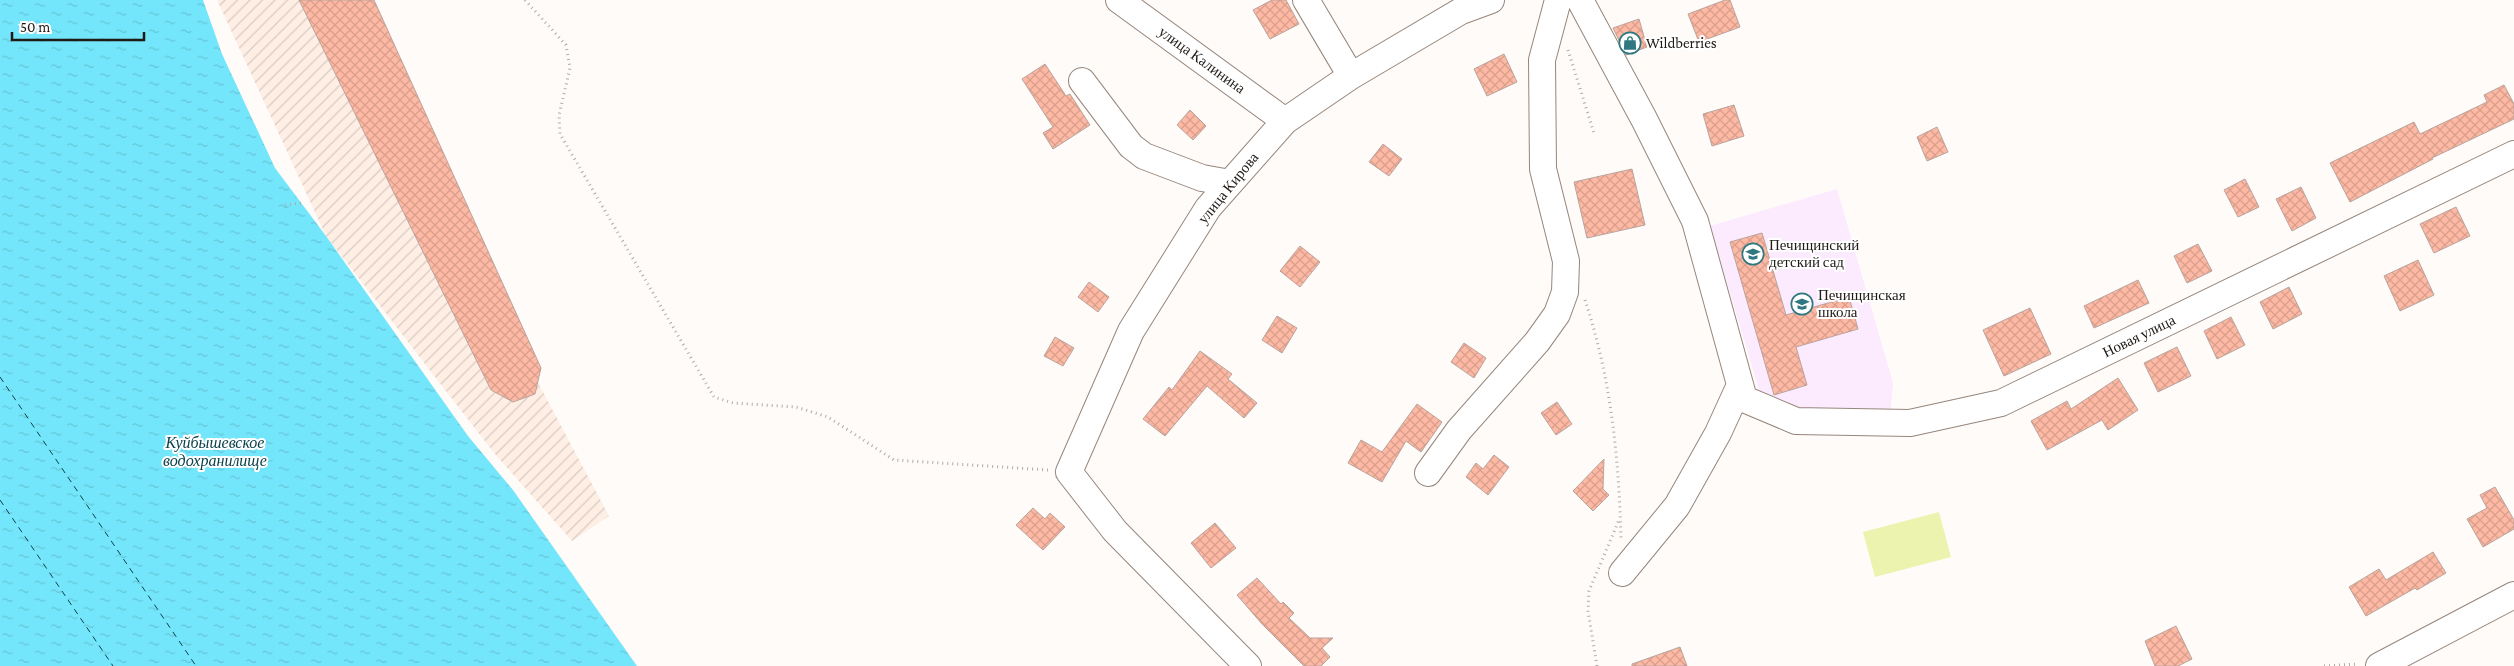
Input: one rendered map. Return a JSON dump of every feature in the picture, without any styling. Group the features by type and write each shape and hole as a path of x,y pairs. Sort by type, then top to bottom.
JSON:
{"street":[{"name":"улица Калинина","path":"1119,0 1285,121"},
{"path":"1306,0 1351,76"},
{"name":"улица Кирова","path":"1069,472 1131,330 1208,208 1285,121 1351,76 1461,11 1491,0"},
{"path":"1428,473 1460,430 1537,342 1557,314 1565,292 1566,261 1543,169 1542,60 1558,0"},
{"path":"1580,0 1644,119 1694,221 1742,392 1677,506 1622,573"},
{"path":"1082,81 1131,146 1144,156 1202,178 1230,183"},
{"name":"Новая улица","path":"1742,392 1796,421 1910,423 2000,403 2514,154"},
{"path":"1069,472 1115,530 1248,666"},
{"path":"2382,664 2514,595"}],"path":[{"path":"525,0 566,45 570,68 559,115 560,134 714,397 733,403 796,407 828,417 894,460 1069,472"},
{"path":"1568,49 1594,133"},
{"path":"285,205 301,202"},
{"path":"1582,292 1598,338 1615,426 1621,517 1622,573"},
{"path":"1597,666 1588,611 1589,591 1621,517"},
{"path":"2324,666 2382,664"}],"shaded area":[{"path":"217,0 367,0 534,375 609,516 572,541 494,453 326,236"},
{"name":"Печищинская школа","path":"1837,189 1893,383 1890,416 1805,412 1776,404 1759,390 1710,226"}],"green space":[{"path":"1939,512 1951,557 1875,577 1863,532"}],"water":[{"name":"Куйбышевское водохранилище","path":"0,0 203,0 222,54 275,168 326,236 468,436 513,490 637,666 0,666"}],"building":[{"path":"299,0 374,0 541,368 535,394 513,402 491,390"},
{"path":"1272,0 1286,0 1299,24 1270,39 1253,10"},
{"path":"1725,0 1730,0 1740,27 1699,42 1688,14"},
{"path":"1639,19 1647,47 1626,55 1613,28"},
{"path":"1504,54 1517,82 1487,96 1474,69"},
{"path":"1045,64 1066,96 1070,94 1090,125 1053,149 1043,133 1053,127 1022,79"},
{"path":"2504,85 2514,104 2514,119 2432,158 2350,202 2330,163 2414,122 2420,134 2487,102 2484,95"},
{"path":"1734,105 1744,136 1712,146 1703,114"},
{"path":"1190,110 1206,126 1193,140 1177,125"},
{"path":"1937,127 1948,152 1927,161 1917,137"},
{"path":"1383,144 1402,159 1389,176 1369,162"},
{"path":"1632,169 1645,225 1587,238 1574,182"},
{"path":"2245,179 2259,207 2238,217 2224,190"},
{"path":"2301,187 2316,218 2292,231 2276,199"},
{"path":"2456,207 2470,236 2434,253 2420,224"},
{"path":"1762,233 1786,315 1849,297 1858,329 1796,347 1807,385 1774,395 1730,242"},
{"path":"2198,244 2212,271 2187,283 2174,256"},
{"path":"1300,246 1320,262 1300,287 1280,271"},
{"path":"2418,260 2434,295 2400,311 2384,276"},
{"path":"2138,280 2149,303 2094,328 2084,306"},
{"path":"1089,282 1109,297 1098,312 1078,297"},
{"path":"2289,287 2302,314 2273,329 2260,302"},
{"path":"2030,308 2051,354 2004,376 1983,330"},
{"path":"1277,316 1297,328 1282,353 1262,340"},
{"path":"2231,317 2245,345 2217,359 2204,331"},
{"path":"1055,337 1074,348 1063,366 1044,356"},
{"path":"1464,343 1486,358 1474,378 1451,362"},
{"path":"2177,347 2191,376 2158,392 2144,363"},
{"path":"1200,351 1232,374 1228,379 1257,403 1244,418 1207,386 1165,436 1143,419 1169,387 1172,390"},
{"path":"2118,378 2138,410 2108,430 2102,420 2047,450 2031,421 2067,401 2071,409"},
{"path":"1557,402 1572,424 1556,435 1541,413"},
{"path":"1417,404 1442,422 1421,452 1406,441 1382,482 1348,463 1361,440 1382,452"},
{"path":"1494,455 1509,467 1488,495 1466,477 1476,463 1483,469"},
{"path":"1604,459 1603,489 1609,495 1593,511 1573,491"},
{"path":"2495,487 2514,520 2514,529 2483,547 2467,519 2487,508 2480,495"},
{"path":"1033,508 1045,519 1050,513 1065,527 1043,550 1016,525"},
{"path":"1215,523 1236,548 1211,568 1191,543"},
{"path":"2433,552 2446,573 2366,616 2349,587 2379,569 2386,580"},
{"path":"1257,578 1281,604 1283,602 1294,613 1289,618 1310,638 1333,638 1322,648 1330,657 1321,666 1304,666 1262,624 1237,595"},
{"path":"2176,626 2192,659 2178,666 2155,666 2145,641"},
{"path":"1680,647 1687,666 1632,666 1632,664"}],"ferry route":[{"path":"0,377 196,666"},
{"path":"0,500 113,666"}],"place":[{"name":"Wildberries","path":"1630,43"},
{"name":"Печищинский детский сад","path":"1753,254"},
{"name":"Печищинская школа","path":"1802,304"}]}
